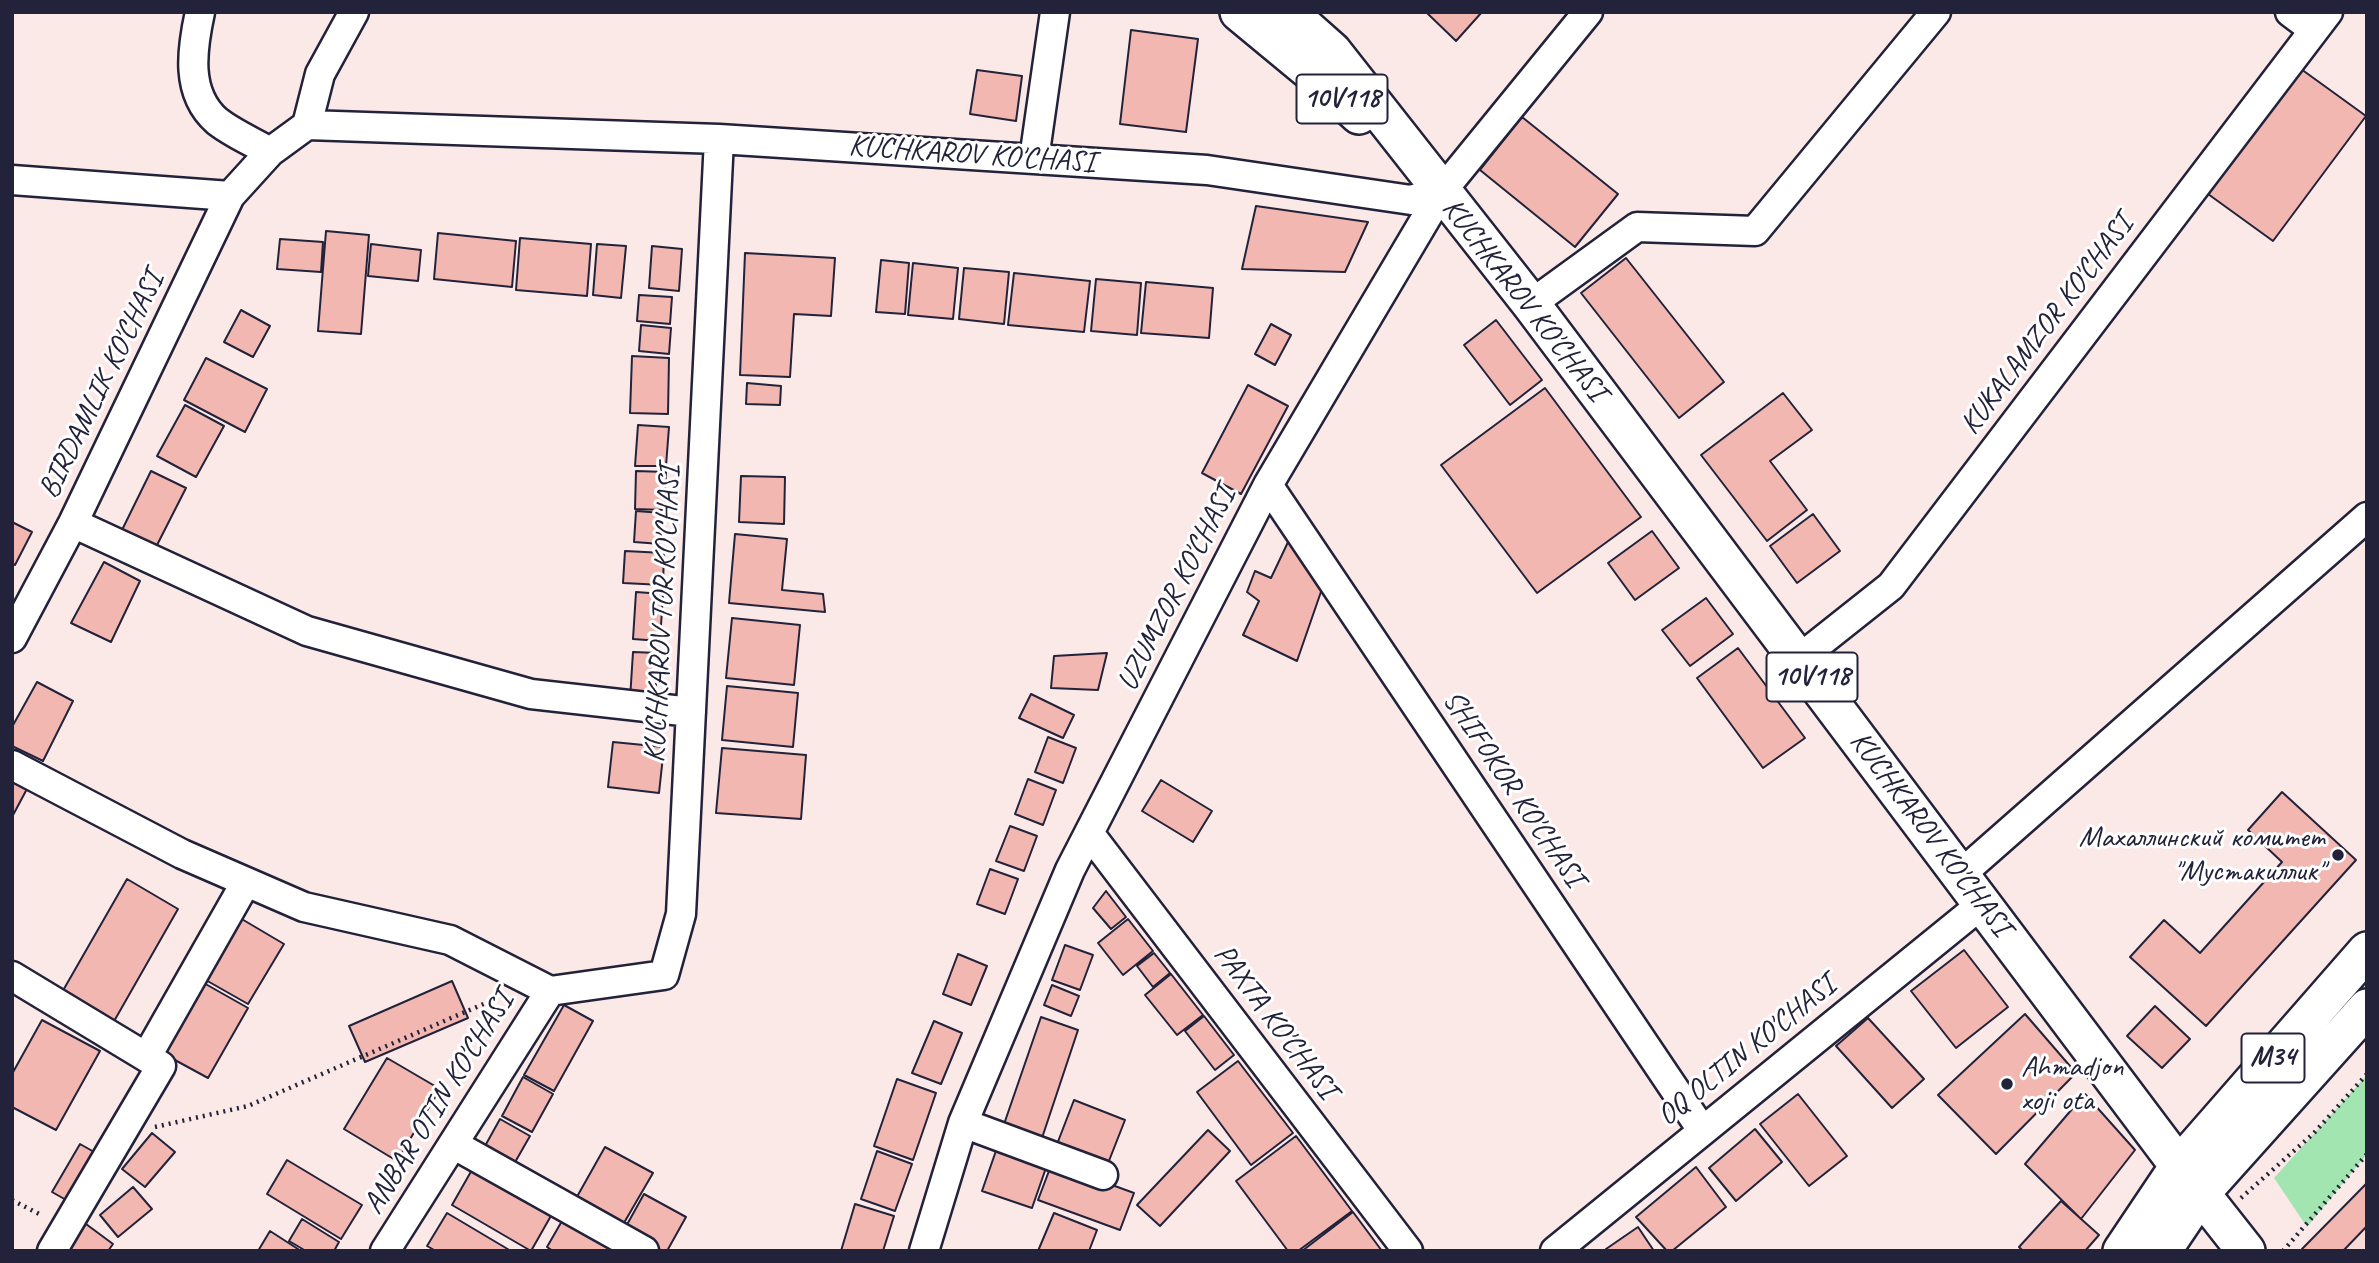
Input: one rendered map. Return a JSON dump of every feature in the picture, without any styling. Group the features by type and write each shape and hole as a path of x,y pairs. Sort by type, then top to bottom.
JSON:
{"main road":[{"name":"10V118","path":"1239,12 1320,79 1442,191"},
{"name":"10V118","path":"1288,12 1332,51 1442,191"},
{"name":"KUCHKAROV KO'CHASI","path":"1442,191 1531,304 2246,1251"},
{"name":"M34","path":"2162,1251 2367,951"},
{"name":"M34","path":"2122,1251 2200,1192 2367,1008"}],"street":[{"path":"200,12 192,46 192,67 201,101 218,121 270,152 307,125 320,74 354,12"},
{"path":"1034,159 1055,12"},
{"name":"UZUMZOR KO'CHASI","path":"924,1251 963,1123 1070,870 1268,485 1442,191 1588,12"},
{"path":"1531,304 1637,227 1755,230 1936,12"},
{"path":"2290,12 2321,21"},
{"name":"KUKALAMZOR KO'CHASI","path":"1800,659 1891,586 2321,21"},
{"name":"KUCHKAROV KO'CHASI","path":"307,125 719,139 1207,170 1411,200 1442,191"},
{"name":"KUCHKAROV TOR KO'CHASI","path":"541,987 664,975 681,914 719,139"},
{"name":"BIRDAMLIK KO'CHASI","path":"12,638 74,523 230,195 270,152"},
{"path":"12,180 230,195"},
{"name":"SHIFOKOR KO'CHASI","path":"1268,485 1702,1130"},
{"path":"1960,875 2367,517"},
{"path":"74,523 307,631 531,694 691,712"},
{"path":"12,765 182,854 304,907 450,940 541,987"},
{"name":"PAXTA KO'CHASI","path":"1089,833 1408,1251"},
{"path":"147,1056 246,882"},
{"name":"OQ OLTIN KO'CHASI","path":"1555,1251 1982,904"},
{"path":"12,976 161,1066 59,1239"},
{"name":"ANBAR OTIN KO'CHASI","path":"385,1251 453,1144 541,987"},
{"path":"963,1123 1103,1175"},
{"path":"453,1144 644,1251"}],"path":[{"path":"120,1136 248,1106 541,987"},
{"path":"2200,1192 2314,1133 2367,1074"},
{"path":"2283,1251 2367,1154"},
{"path":"12,1200 59,1239"}],"shaded area":[{"path":"2367,1179 2367,1251 2306,1251"}],"green space":[{"path":"2367,1075 2367,1154 2307,1227 2274,1178"}],"building":[{"path":"1426,12 1482,12 1456,41"},
{"path":"1131,30 1198,39 1186,132 1120,124"},
{"path":"2301,69 2366,116 2273,241 2208,194"},
{"path":"977,70 1022,76 1016,121 970,114"},
{"path":"1522,117 1618,194 1575,247 1480,170"},
{"path":"1256,206 1368,222 1345,272 1242,269"},
{"path":"326,231 369,235 361,334 318,331"},
{"path":"438,233 516,241 512,287 434,279"},
{"path":"520,238 591,244 587,296 516,290"},
{"path":"280,239 323,242 321,272 277,269"},
{"path":"371,244 421,250 418,281 368,276"},
{"path":"597,244 626,246 621,298 593,295"},
{"path":"652,246 682,249 679,291 649,288"},
{"path":"745,253 835,258 831,316 794,314 790,377 740,375"},
{"path":"1626,258 1724,382 1679,418 1581,293"},
{"path":"881,260 909,263 905,314 876,312"},
{"path":"913,263 958,268 953,319 908,315"},
{"path":"964,268 1009,272 1004,324 959,319"},
{"path":"1014,273 1090,281 1084,332 1008,325"},
{"path":"1096,279 1141,283 1137,335 1091,331"},
{"path":"1146,282 1213,288 1209,338 1141,333"},
{"path":"639,295 672,297 670,324 637,321"},
{"path":"241,310 270,326 253,357 224,342"},
{"path":"1496,320 1542,380 1510,405 1464,345"},
{"path":"1271,324 1291,335 1275,365 1255,354"},
{"path":"641,325 671,328 669,354 639,351"},
{"path":"632,356 669,358 668,414 630,413"},
{"path":"206,358 267,389 245,432 184,400"},
{"path":"747,383 781,386 780,405 746,404"},
{"path":"1248,385 1288,406 1241,494 1202,473"},
{"path":"1545,388 1641,517 1537,593 1441,465"},
{"path":"1783,393 1812,430 1770,461 1807,510 1767,541 1701,455"},
{"path":"185,405 224,426 196,477 157,456"},
{"path":"638,425 669,427 666,466 635,466"},
{"path":"151,471 186,488 155,549 121,532"},
{"path":"636,471 666,472 664,510 635,509"},
{"path":"741,476 785,477 784,524 739,522"},
{"path":"636,511 663,513 661,544 634,542"},
{"path":"1813,514 1840,551 1797,583 1770,546"},
{"path":"12,522 32,532 15,565 12,563"},
{"path":"1652,531 1679,568 1635,600 1608,563"},
{"path":"735,534 787,539 782,590 823,594 825,612 729,603"},
{"path":"1289,540 1323,586 1297,661 1243,635 1259,601 1247,592 1255,571 1271,578"},
{"path":"625,551 664,553 663,585 623,583"},
{"path":"104,562 140,581 111,642 71,623"},
{"path":"636,592 663,594 660,641 633,639"},
{"path":"1706,598 1733,634 1690,666 1662,630"},
{"path":"732,618 800,625 794,685 726,678"},
{"path":"1738,648 1805,738 1763,768 1697,678"},
{"path":"633,652 658,653 655,700 630,699"},
{"path":"1107,653 1098,690 1051,688 1054,656"},
{"path":"37,682 73,701 43,761 12,746 12,727"},
{"path":"727,686 798,693 793,747 722,740"},
{"path":"1031,694 1074,715 1063,738 1019,718"},
{"path":"1048,737 1076,748 1063,783 1035,772"},
{"path":"613,742 664,747 659,793 608,787"},
{"path":"722,748 806,755 801,819 716,813"},
{"path":"12,779 28,787 12,817"},
{"path":"1028,779 1056,790 1043,825 1015,814"},
{"path":"1161,780 1212,811 1193,842 1142,811"},
{"path":"2282,792 2356,860 2206,1026 2130,957 2164,920 2200,953 2282,862 2248,830"},
{"path":"1010,826 1037,836 1024,871 996,861"},
{"path":"990,869 1018,879 1005,914 977,904"},
{"path":"127,879 178,909 113,1023 61,994"},
{"path":"1106,891 1126,917 1111,929 1093,908"},
{"path":"240,918 284,944 248,1004 204,979"},
{"path":"1128,919 1153,951 1123,975 1098,943"},
{"path":"1065,945 1093,955 1080,990 1052,980"},
{"path":"1964,950 2008,1007 1956,1048 1911,991"},
{"path":"1154,953 1170,973 1153,987 1137,966"},
{"path":"958,954 987,966 971,1005 943,994"},
{"path":"1171,974 1203,1015 1177,1035 1145,995"},
{"path":"452,981 468,1018 365,1062 349,1026"},
{"path":"202,982 248,1008 208,1078 162,1053"},
{"path":"1052,985 1079,996 1071,1016 1044,1005"},
{"path":"564,1005 593,1021 554,1091 524,1075"},
{"path":"2155,1006 2190,1039 2162,1068 2127,1036"},
{"name":"Ahmadjon xoji ota","path":"2025,1014 2076,1073 1996,1154 1938,1095"},
{"path":"1204,1016 1234,1055 1215,1070 1185,1031"},
{"path":"1041,1017 1078,1030 1040,1144 1002,1130"},
{"path":"1868,1018 1924,1079 1892,1108 1836,1046"},
{"path":"42,1020 100,1051 56,1130 12,1107 12,1074"},
{"path":"934,1021 962,1033 941,1084 912,1073"},
{"path":"387,1058 440,1089 397,1161 344,1129"},
{"path":"1238,1061 1293,1133 1251,1165 1197,1092"},
{"path":"523,1077 553,1094 532,1132 502,1116"},
{"path":"897,1079 936,1093 913,1160 874,1146"},
{"path":"1798,1094 1847,1156 1809,1186 1760,1124"},
{"path":"2085,1094 2135,1150 2081,1219 2025,1164"},
{"path":"1074,1100 1125,1120 1105,1171 1054,1152"},
{"path":"500,1119 530,1136 510,1171 480,1155"},
{"path":"1755,1129 1782,1162 1736,1201 1709,1168"},
{"path":"1208,1130 1230,1151 1160,1226 1137,1205"},
{"path":"152,1133 175,1152 145,1187 122,1169"},
{"path":"1296,1136 1352,1211 1298,1251 1288,1251 1236,1181"},
{"path":"80,1144 103,1157 75,1205 52,1192"},
{"path":"998,1145 1048,1162 1032,1208 982,1191"},
{"path":"605,1147 653,1173 621,1228 574,1202"},
{"path":"877,1151 912,1164 895,1211 861,1199"},
{"path":"287,1160 362,1205 341,1239 267,1194"},
{"path":"477,1161 556,1207 531,1251 452,1205"},
{"path":"1052,1163 1134,1193 1120,1230 1038,1200"},
{"path":"1696,1167 1726,1207 1672,1251 1667,1251 1636,1217"},
{"path":"2367,1183 2367,1226 2343,1251 2303,1251 2302,1249"},
{"path":"133,1187 152,1209 118,1237 100,1215"},
{"path":"644,1194 686,1217 667,1251 662,1251 624,1230"},
{"path":"2061,1201 2099,1235 2085,1251 2023,1251 2019,1247"},
{"path":"855,1204 894,1216 883,1251 841,1251"},
{"path":"1353,1212 1382,1251 1302,1251"},
{"path":"447,1213 511,1251 436,1251 427,1246"},
{"path":"1054,1213 1097,1230 1089,1251 1038,1251"},
{"path":"566,1214 614,1241 609,1251 553,1251 547,1247"},
{"path":"302,1219 339,1242 334,1251 306,1251 289,1241"},
{"path":"86,1224 113,1244 108,1251 67,1251"},
{"path":"1638,1227 1654,1251 1607,1251 1606,1249"},
{"path":"270,1231 301,1251 258,1251"}],"place":[{"name":"Махаллинский комитет \"Мустакиллик\"","path":"2338,855"},
{"name":"Ahmadjon xoji ota","path":"2007,1084"}]}
